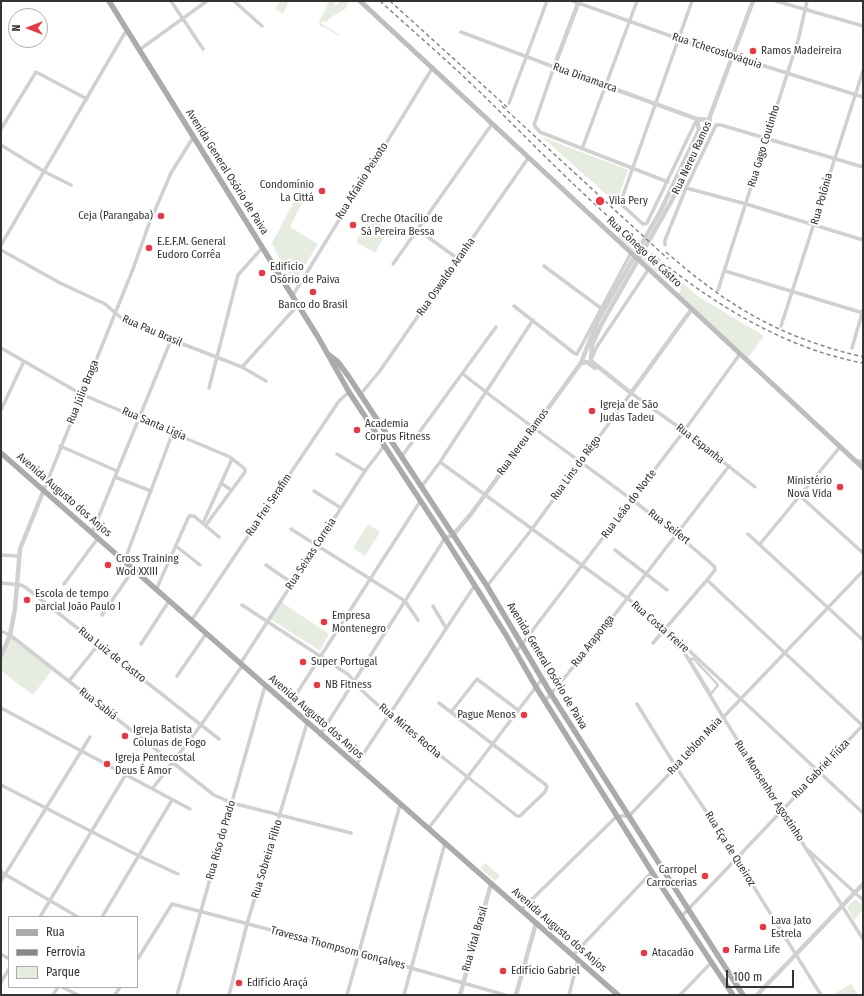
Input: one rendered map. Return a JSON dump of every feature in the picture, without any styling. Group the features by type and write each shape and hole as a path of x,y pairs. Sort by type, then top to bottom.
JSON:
{"main road":[{"name":"Avenida General Osório de Paiva","path":"109,1 262,248 293,295 349,392 421,500 652,872 733,995"},
{"name":"Rua Cônego de Castro","path":"360,1 433,67 492,124 530,157 648,270 863,468"},
{"name":"Avenida General Osório de Paiva","path":"327,354 338,362 422,486 487,586 573,730 743,995"},
{"name":"Avenida Augusto dos Anjos","path":"1,453 355,766 618,995"},
{"path":"566,735 573,730"}],"street":[{"path":"171,1 203,49"},
{"path":"139,50 207,1"},
{"path":"234,1 262,26"},
{"path":"509,104 547,1"},
{"name":"Rua Tchecoslováquia","path":"572,1 579,2 678,40 863,97"},
{"path":"582,149 607,86 637,1"},
{"path":"633,169 692,1"},
{"name":"Rua Nereu Ramos","path":"453,535 485,495 581,363 599,324 671,202 700,133 710,120 753,1"},
{"path":"776,1 863,26"},
{"name":"Rua Gago Coutinho","path":"718,290 787,74 807,1"},
{"path":"579,2 554,67 534,126 542,134 668,182"},
{"path":"1,246 127,29"},
{"name":"Rua Dinamarca","path":"461,32 526,58 697,119 710,120"},
{"name":"Rua Afrânio Peixoto","path":"293,295 433,67"},
{"name":"Rua Polônia","path":"782,326 815,224 834,158 863,71"},
{"path":"1,129 36,72 87,99"},
{"path":"697,119 700,133"},
{"name":"Rua Nereu Ramos","path":"633,169 621,202 643,224 647,223 697,119"},
{"path":"392,264 492,124"},
{"name":"Rua Nereu Ramos","path":"665,245 665,240 686,188 714,127 721,125 766,139"},
{"name":"Rua Júlio Braga","path":"1,656 10,635 18,585 18,556 44,492 60,446 149,224 171,173 194,136"},
{"path":"766,139 863,167"},
{"path":"1,145 45,172 71,185"},
{"name":"Rua Oswaldo Aranha","path":"360,395 379,372 530,157"},
{"path":"686,188 815,224 863,240"},
{"path":"417,229 458,259"},
{"path":"209,388 218,358 238,275 262,248"},
{"name":"Rua Pau Brasil","path":"1,250 60,283 105,304 111,308 114,314 126,322 242,367 266,381"},
{"path":"514,306 577,354 631,253"},
{"path":"544,266 602,309"},
{"path":"591,361 596,348 648,270"},
{"path":"724,271 863,312 852,348"},
{"path":"242,367 298,305"},
{"name":"Rua Lins do Rêgo","path":"487,586 532,529 691,310"},
{"path":"422,486 440,462 533,320"},
{"name":"Rua Nereu Ramos","path":"591,361 592,345 599,324"},
{"path":"402,456 496,327"},
{"path":"92,533 171,340"},
{"name":"Rua Santa Lígia","path":"1,348 81,394 212,448 232,459 246,470 204,524"},
{"name":"Rua Leão do Norte","path":"516,652 633,500 740,354"},
{"path":"1,410 24,361"},
{"name":"Rua Espanha","path":"591,361 605,374"},
{"name":"Rua Espanha","path":"581,363 587,362 605,374 684,431 755,487"},
{"name":"Rua Seifert","path":"463,374 485,393 677,532 714,566 715,570 707,580"},
{"name":"Rua Frei Serafim","path":"191,621 339,401 349,392"},
{"path":"124,562 173,432"},
{"path":"60,446 117,471"},
{"name":"Rua Seixas Correia","path":"153,788 173,764 201,725 365,471 384,446"},
{"path":"760,544 840,446"},
{"path":"337,454 365,471"},
{"path":"204,524 232,459"},
{"path":"856,461 863,461"},
{"name":"Rua Costa Freire","path":"440,462 627,598 665,628 740,700 863,813"},
{"name":"Rua Araponga","path":"545,701 627,598 728,466"},
{"path":"115,477 151,491"},
{"path":"221,483 231,490"},
{"path":"314,491 341,508"},
{"path":"800,496 863,553"},
{"path":"288,707 421,500"},
{"path":"156,590 190,516 194,516 219,537"},
{"path":"291,530 405,601 418,620"},
{"path":"748,534 863,640"},
{"path":"320,735 445,538 453,535"},
{"path":"64,584 98,538"},
{"path":"176,546 200,565"},
{"path":"615,550 646,572 667,590"},
{"path":"1,555 18,556"},
{"path":"266,565 292,583"},
{"path":"102,615 133,570"},
{"name":"Rua Leblon Maia","path":"629,816 863,571"},
{"path":"653,643 707,580 863,726"},
{"name":"Rua Luiz de Castro","path":"1,583 18,585 25,588 219,739"},
{"path":"355,766 475,585"},
{"path":"141,644 169,601"},
{"name":"Rua Mirtes Rocha","path":"242,605 349,675 358,687 389,715 519,816 545,792 547,786 494,744"},
{"path":"433,606 446,628"},
{"name":"Rua Sabiá","path":"1,631 10,635 214,795 232,802 351,833"},
{"path":"177,676 206,634"},
{"name":"Rua Monsenhor Agostinho","path":"678,641 723,718 863,939"},
{"path":"69,681 98,645"},
{"path":"691,659 694,659 718,686 711,694 691,662 691,659"},
{"path":"451,712 477,679 518,710"},
{"path":"428,829 542,679"},
{"name":"Rua Riso do Prado","path":"177,995 265,686"},
{"path":"439,703 494,744"},
{"name":"Rua Eça de Queiroz","path":"637,704 822,995"},
{"path":"1,708 190,809"},
{"name":"Rua Sobreira Filho","path":"229,995 247,924 307,723"},
{"name":"Rua Gabriel Fiúza","path":"681,917 781,810 863,726"},
{"path":"1,881 3,873 90,737"},
{"path":"41,916 129,769"},
{"path":"1,785 91,832 178,874"},
{"path":"103,916 172,800"},
{"path":"348,995 400,805"},
{"path":"521,910 617,816 629,816"},
{"path":"404,995 445,844"},
{"path":"806,848 863,900"},
{"path":"573,955 652,872"},
{"path":"3,873 50,899 76,916"},
{"name":"Rua Vital Brasil","path":"460,995 491,884"},
{"path":"757,995 863,884"},
{"name":"Travessa Thompsom Gonçalves","path":"138,954 171,904 359,953 505,995"},
{"path":"516,995 536,923"},
{"path":"569,995 578,960"},
{"path":"680,995 711,963"},
{"path":"1,982 8,971"},
{"path":"64,988 78,995"}],"green space":[{"path":"280,1 289,1 283,14 275,9"},
{"path":"329,1 333,1 336,5 341,1 347,1 348,3 345,9 329,19 327,22 322,21 321,23 340,35 339,36 324,27 321,27 319,22"},
{"path":"542,137 628,170 616,203"},
{"path":"298,194 305,197 290,227 318,244 294,283 282,264 272,243"},
{"path":"370,219 389,229 375,253 356,242"},
{"path":"624,231 696,295 764,336 748,358 679,294 681,289 660,269 656,272 618,237"},
{"path":"368,524 380,532 365,556 353,548"},
{"path":"281,602 329,634 320,651 270,619"},
{"path":"10,637 52,670 33,695 1,671 1,658"},
{"path":"485,863 500,876 495,881 480,868"},
{"path":"855,899 863,905 863,909 854,920 847,907"},
{"path":"851,984 858,995 832,995"}],"railway":[{"path":"380,1 470,82 565,176 609,217 656,257 704,293 755,324 808,348 863,363"},
{"path":"390,1 508,108"},
{"path":"502,106 668,259"},
{"path":"666,252 712,289 757,318 806,340 863,357"}],"place":[{"name":"Ramos Madeireira","path":"753,51"},
{"name":"Condomínio La Cittá","path":"322,191"},
{"name":"Vila Pery","path":"600,201"},
{"name":"Ceja (Parangaba)","path":"161,216"},
{"name":"Creche Otacílio de Sá Pereira Bessa","path":"353,225"},
{"name":"E.E.F.M. General Eudoro Corrêa","path":"149,248"},
{"name":"Edifício Osório de Paiva","path":"262,273"},
{"name":"Banco do Brasil","path":"313,292"},
{"name":"Igreja de São Judas Tadeu","path":"592,411"},
{"name":"Academia Corpus Fitness","path":"357,430"},
{"name":"Ministério Nova Vida","path":"840,487"},
{"name":"Cross Training Wod XXIII","path":"108,565"},
{"name":"Escola de tempo parcial João Paulo I","path":"27,600"},
{"name":"Empresa Montenegro","path":"324,622"},
{"name":"Super Portugal","path":"303,662"},
{"name":"NB Fitness","path":"317,685"},
{"name":"Pague Menos","path":"524,715"},
{"name":"Igreja Batista Colunas de Fogo","path":"125,736"},
{"name":"Igreja Pentecostal Deus É Amor","path":"107,764"},
{"name":"Carropel Carrocerias","path":"705,876"},
{"name":"Lava Jato Estrela","path":"763,927"},
{"name":"Farma Life","path":"726,950"},
{"name":"Atacadão","path":"644,953"},
{"name":"Edifício Gabriel","path":"503,971"},
{"name":"Edifício Araçá","path":"239,983"}]}
